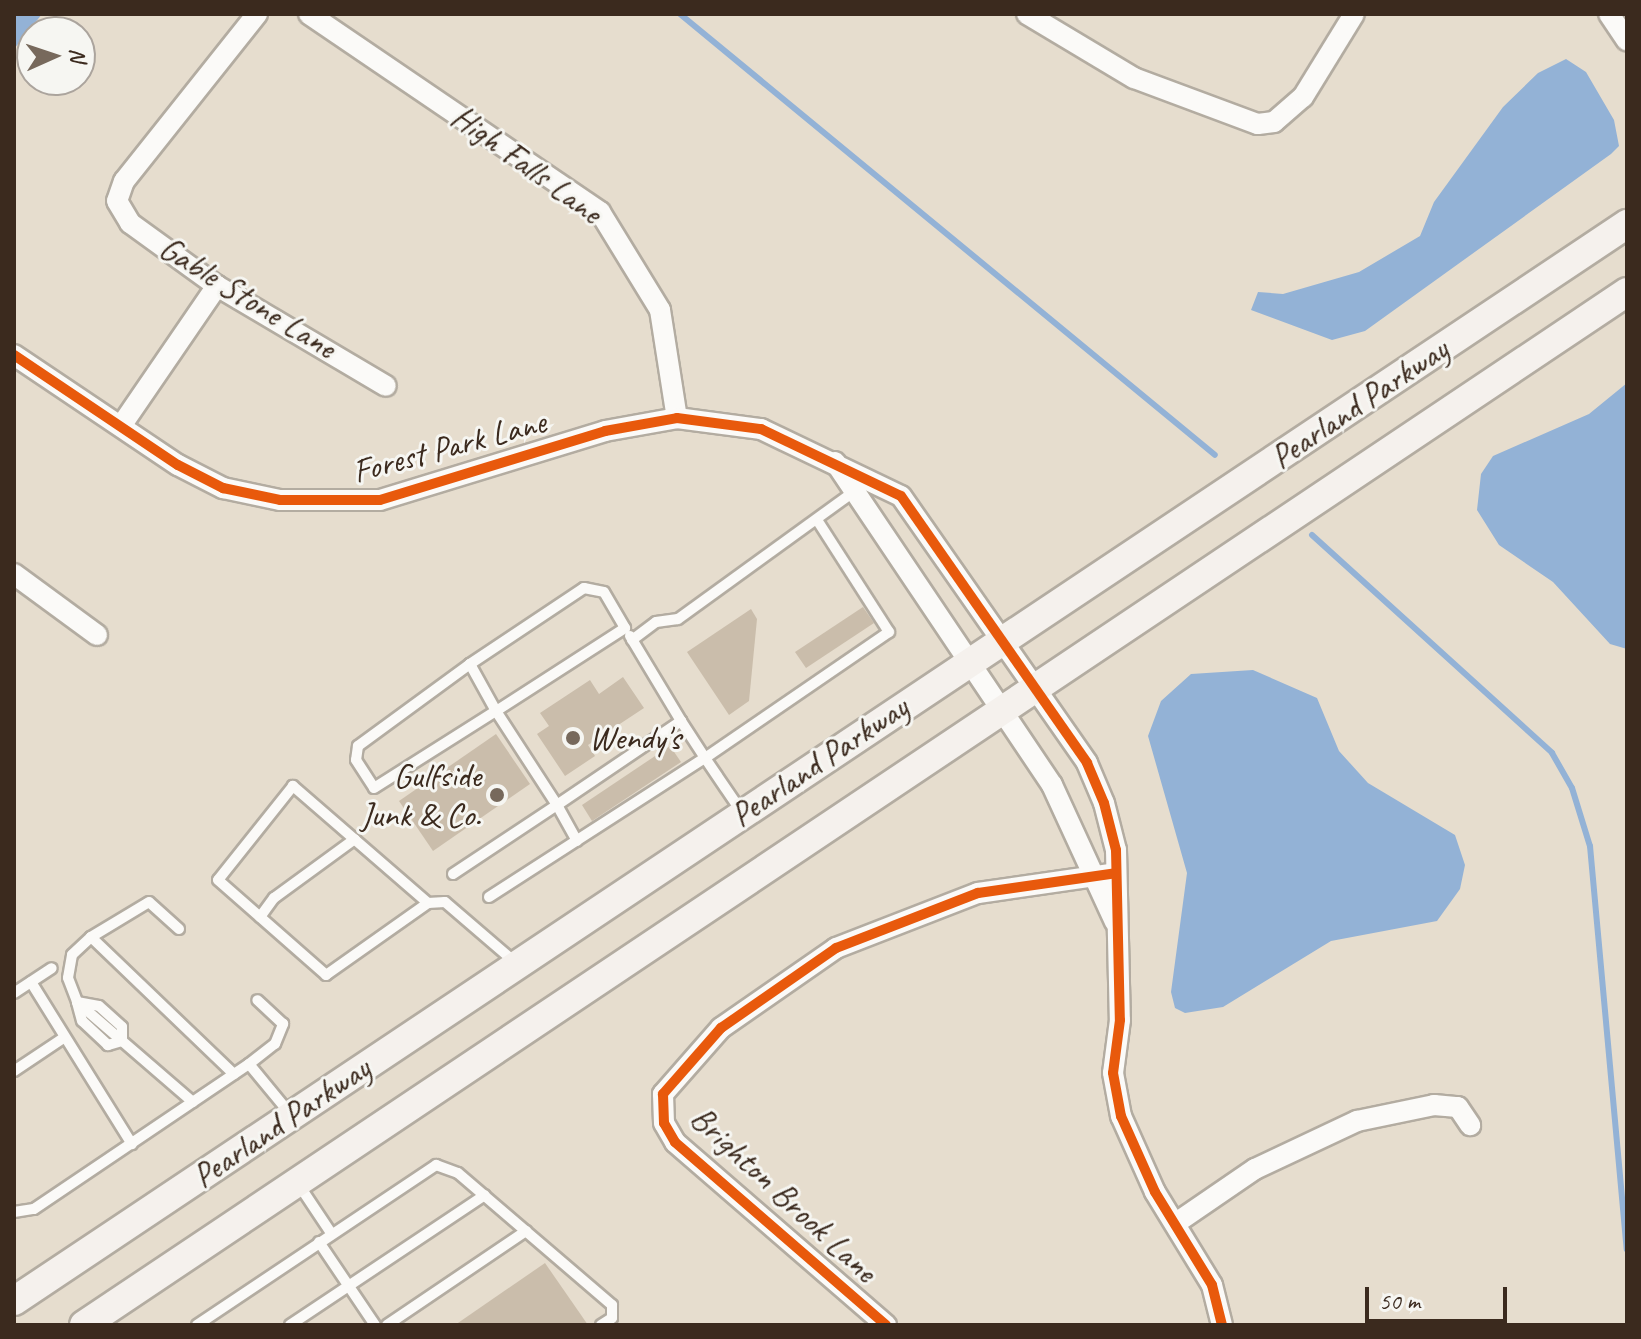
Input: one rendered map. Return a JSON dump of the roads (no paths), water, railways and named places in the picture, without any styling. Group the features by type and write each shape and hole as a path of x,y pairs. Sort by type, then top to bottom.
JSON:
{"main road":[{"name":"Pearland Parkway","path":"14,1301 1003,637 1627,224"},
{"name":"Pearland Parkway","path":"84,1325 1627,292"}],"street":[{"name":"Gable Stone Lane","path":"257,14 124,181 117,201 130,223 217,286 386,386"},
{"name":"High Falls Lane","path":"309,14 600,212 660,310 677,418"},
{"path":"1027,14 1134,78 1258,124 1274,122 1303,97 1354,14"},
{"path":"1609,14 1627,41"},
{"path":"121,426 217,286"},
{"name":"Forest Park Lane","path":"14,355 121,426 223,488 334,504 380,500 605,431 677,418 761,429 832,459 901,496 1003,637 1087,763 1104,803 1116,873 1118,926 1113,1073 1121,1116 1223,1320"},
{"path":"832,459 857,490 1005,708 1059,799 1092,876 1118,926"},
{"path":"14,574 97,635"},
{"path":"1092,876 1116,873"},
{"name":"Brighton Brook Lane","path":"886,1325 675,1142 664,1123 663,1094 721,1028 836,948 978,893 1092,876"},
{"path":"1176,1223 1255,1169 1357,1121 1434,1105 1458,1107 1470,1125"}],"lane":[{"path":"632,640 656,622 678,619 819,523 857,490"},
{"path":"489,897 705,758 889,632 819,523"},
{"path":"625,628 382,789 362,771 358,746 470,664 584,588 604,592 681,721 742,813"},
{"path":"470,664 577,841"},
{"path":"453,874 681,721"},
{"path":"428,903 293,786 218,880 326,975 428,903 445,902 517,964"},
{"path":"260,917 355,839"},
{"path":"179,929 149,902 91,937 72,955 68,978 77,1002 193,1102"},
{"path":"91,937 234,1074"},
{"path":"14,993 52,968"},
{"path":"31,982 132,1144"},
{"path":"14,1212 34,1209 275,1044 283,1024 257,1000"},
{"path":"14,1071 65,1037"},
{"path":"249,1064 291,1115"},
{"path":"197,1325 427,1167 447,1166 612,1305 612,1318 601,1325"},
{"path":"297,1182 331,1233"},
{"path":"290,1325 485,1195"},
{"path":"387,1325 526,1231"},
{"path":"319,1242 375,1325"}],"water":[{"path":"14,14 42,14 16,16 14,49"},
{"path":"1566,59 1586,72 1614,120 1619,146 1611,154 1365,331 1332,340 1251,310 1258,292 1283,294 1359,272 1420,236 1434,202 1503,107 1538,73"},
{"path":"1627,383 1627,649 1610,644 1553,582 1499,545 1477,510 1481,474 1493,456 1589,414"},
{"path":"1253,670 1317,698 1339,751 1368,783 1455,835 1465,865 1460,889 1437,921 1331,941 1223,1007 1185,1013 1175,1008 1171,992 1187,873 1148,736 1161,701 1191,674"}],"waterway":[{"path":"680,14 1215,455"},
{"path":"1312,535 1552,753 1572,788 1590,846 1627,1249"}],"place":[{"name":"Wendy's","path":"573,738"},
{"name":"Gulfside Junk & Co.","path":"497,795"}]}
